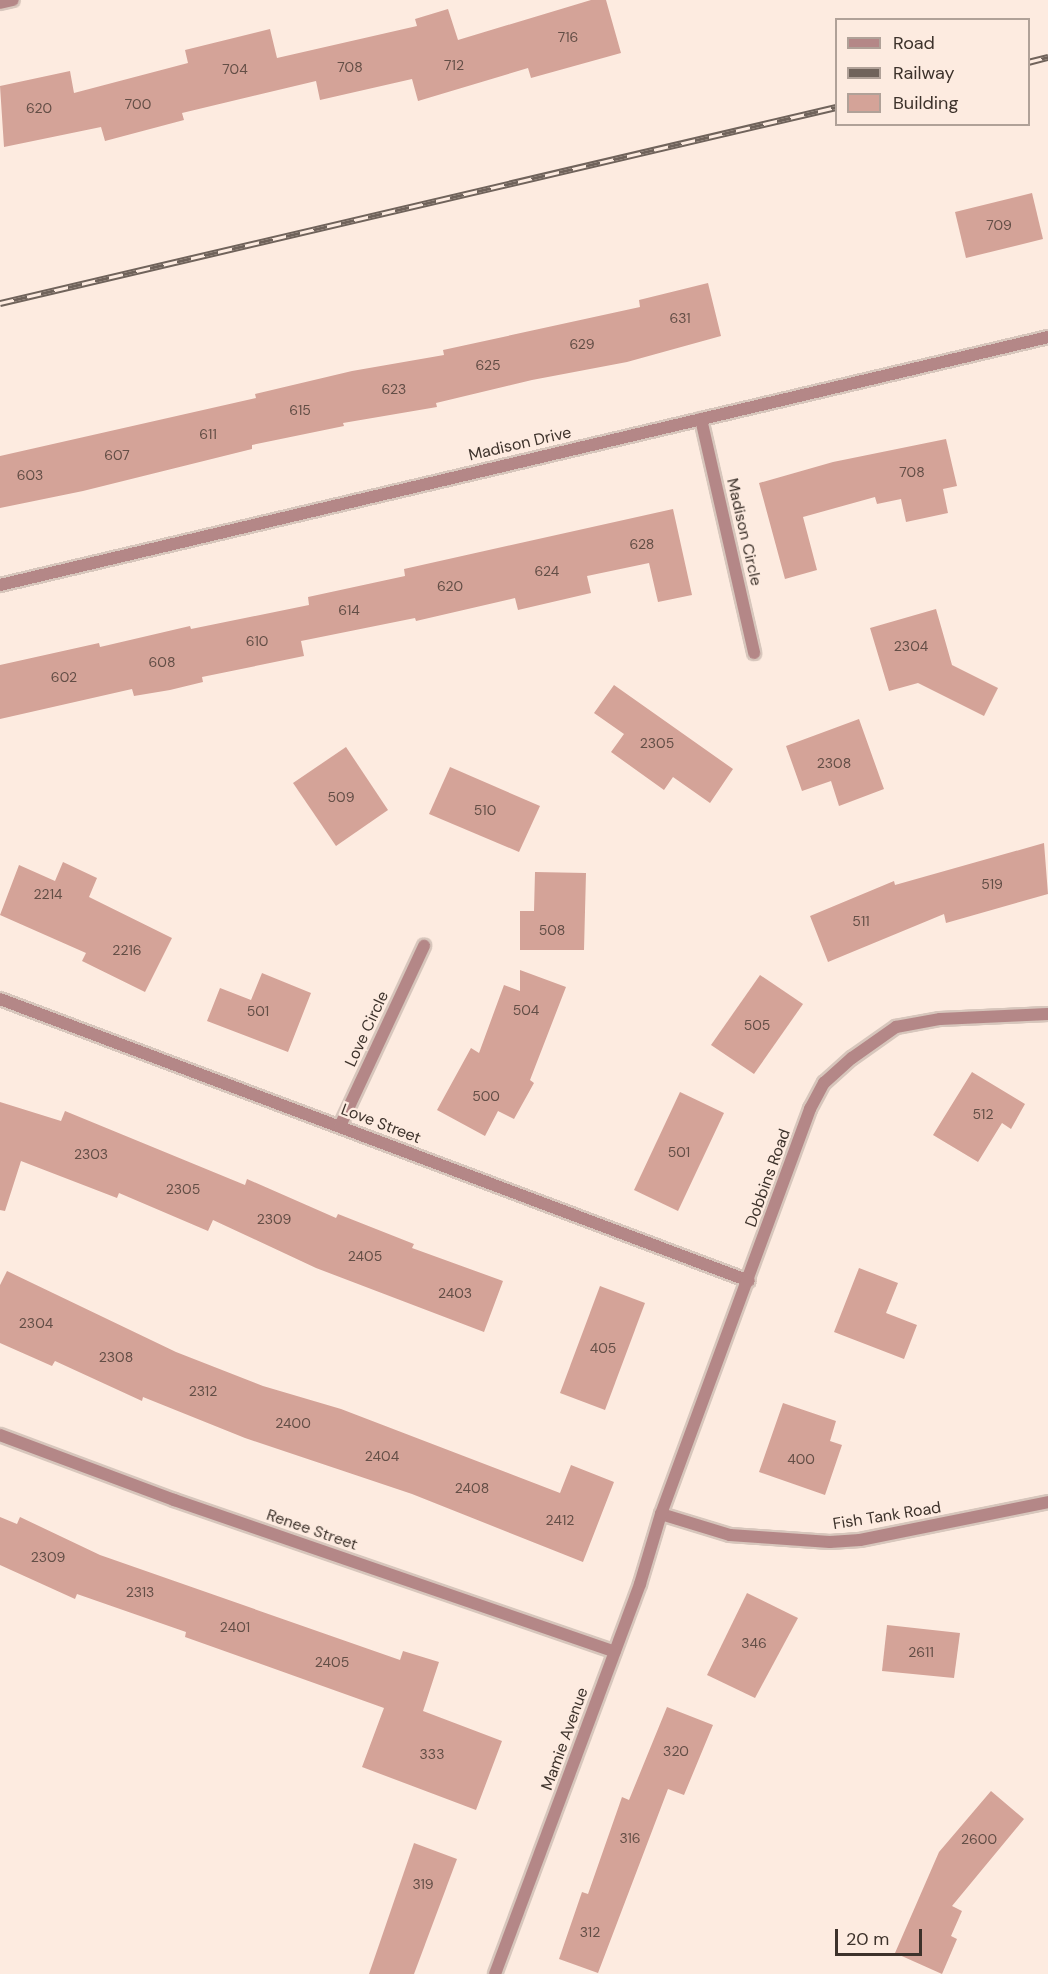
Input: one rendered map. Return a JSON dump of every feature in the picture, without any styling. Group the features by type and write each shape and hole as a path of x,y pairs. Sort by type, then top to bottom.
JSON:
{"street":[{"path":"0,3 13,0"},
{"name":"Madison Drive","path":"0,585 1048,337"},
{"name":"Madison Circle","path":"701,419 754,653"},
{"name":"Love Circle","path":"340,1126 424,946"},
{"name":"Love Street","path":"0,999 749,1281"},
{"name":"Dobbins Road","path":"661,1514 749,1281 810,1109 824,1083 852,1058 896,1027 940,1018 1048,1014"},
{"name":"Renee Street","path":"0,1435 174,1500 615,1652"},
{"name":"Fish Tank Road","path":"661,1514 730,1535 830,1542 860,1540 1048,1502"},
{"name":"Mamie Avenue","path":"495,1974 615,1652 661,1514"}],"building":[{"path":"591,0 606,0 621,53 531,78 528,68 418,101 412,79 320,100 316,81 182,113 184,120 105,141 101,127 4,147 0,86 70,71 74,93 188,63 185,50 270,29 277,58 417,26 415,19 448,9 458,40"},
{"path":"1032,193 1043,239 966,258 955,212"},
{"path":"708,283 721,336 627,362 532,380 436,403 437,407 343,423 344,426 252,445 252,449 83,491 0,508 0,456 256,398 255,394 352,371 444,355 443,350 640,307 639,300"},
{"path":"946,439 957,486 943,489 948,513 906,522 901,499 877,504 875,497 803,517 817,570 785,579 759,483 833,462"},
{"path":"673,509 692,595 658,602 649,563 587,576 591,593 518,610 515,598 416,621 415,618 301,641 304,656 202,677 203,682 170,690 134,696 132,689 0,719 0,665 99,643 100,647 190,626 191,629 309,605 308,597 405,576 404,569"},
{"path":"936,609 952,665 998,688 984,716 918,683 889,691 870,628"},
{"path":"614,685 733,769 710,803 673,777 664,790 611,752 624,734 594,713"},
{"path":"859,719 884,789 839,806 831,781 802,791 786,746"},
{"path":"346,747 388,810 336,846 293,783"},
{"path":"450,767 540,806 519,852 429,814"},
{"path":"1044,843 1048,894 946,923 944,914 828,962 810,916 894,881 895,885"},
{"path":"63,862 97,878 89,897 172,938 145,992 82,961 86,953 0,915 19,865 55,881"},
{"path":"535,872 586,873 584,950 520,950 520,911 534,911"},
{"path":"520,970 566,987 530,1080 534,1083 514,1119 498,1111 485,1136 437,1110 471,1048 479,1053 504,985 520,991"},
{"path":"262,973 311,993 288,1052 207,1021 220,988 251,1000"},
{"path":"760,975 803,1004 754,1074 711,1045"},
{"path":"972,1072 1025,1104 1011,1129 1002,1123 978,1162 933,1135"},
{"path":"680,1092 724,1113 678,1211 634,1190"},
{"path":"0,1102 61,1121 65,1111 245,1185 247,1179 336,1218 338,1214 414,1244 412,1248 503,1281 484,1332 316,1268 213,1220 208,1231 119,1193 117,1198 21,1161 5,1211 0,1210"},
{"path":"859,1268 898,1283 886,1313 917,1325 904,1359 834,1332"},
{"path":"7,1271 176,1352 263,1386 341,1409 560,1493 571,1465 614,1482 583,1562 412,1494 245,1438 143,1397 142,1401 55,1361 52,1366 0,1343 0,1285"},
{"path":"600,1286 645,1303 605,1410 560,1393"},
{"path":"783,1403 836,1421 830,1441 842,1445 825,1495 759,1472"},
{"path":"0,1517 17,1524 20,1517 100,1555 400,1660 403,1651 439,1662 423,1711 502,1741 476,1810 362,1767 384,1708 185,1637 186,1632 77,1594 75,1599 0,1565"},
{"path":"747,1593 798,1618 755,1698 707,1675"},
{"path":"887,1625 960,1633 954,1678 882,1671"},
{"path":"667,1707 713,1725 684,1795 668,1789 598,1973 559,1959 582,1892 588,1894 622,1797 629,1800"},
{"path":"991,1791 1024,1819 952,1906 962,1911 951,1936 957,1939 942,1974 895,1953 939,1852"},
{"path":"414,1843 457,1859 414,1974 369,1974"}],"railway":[{"path":"1030,62 1048,57"},
{"path":"0,303 835,107"}]}
